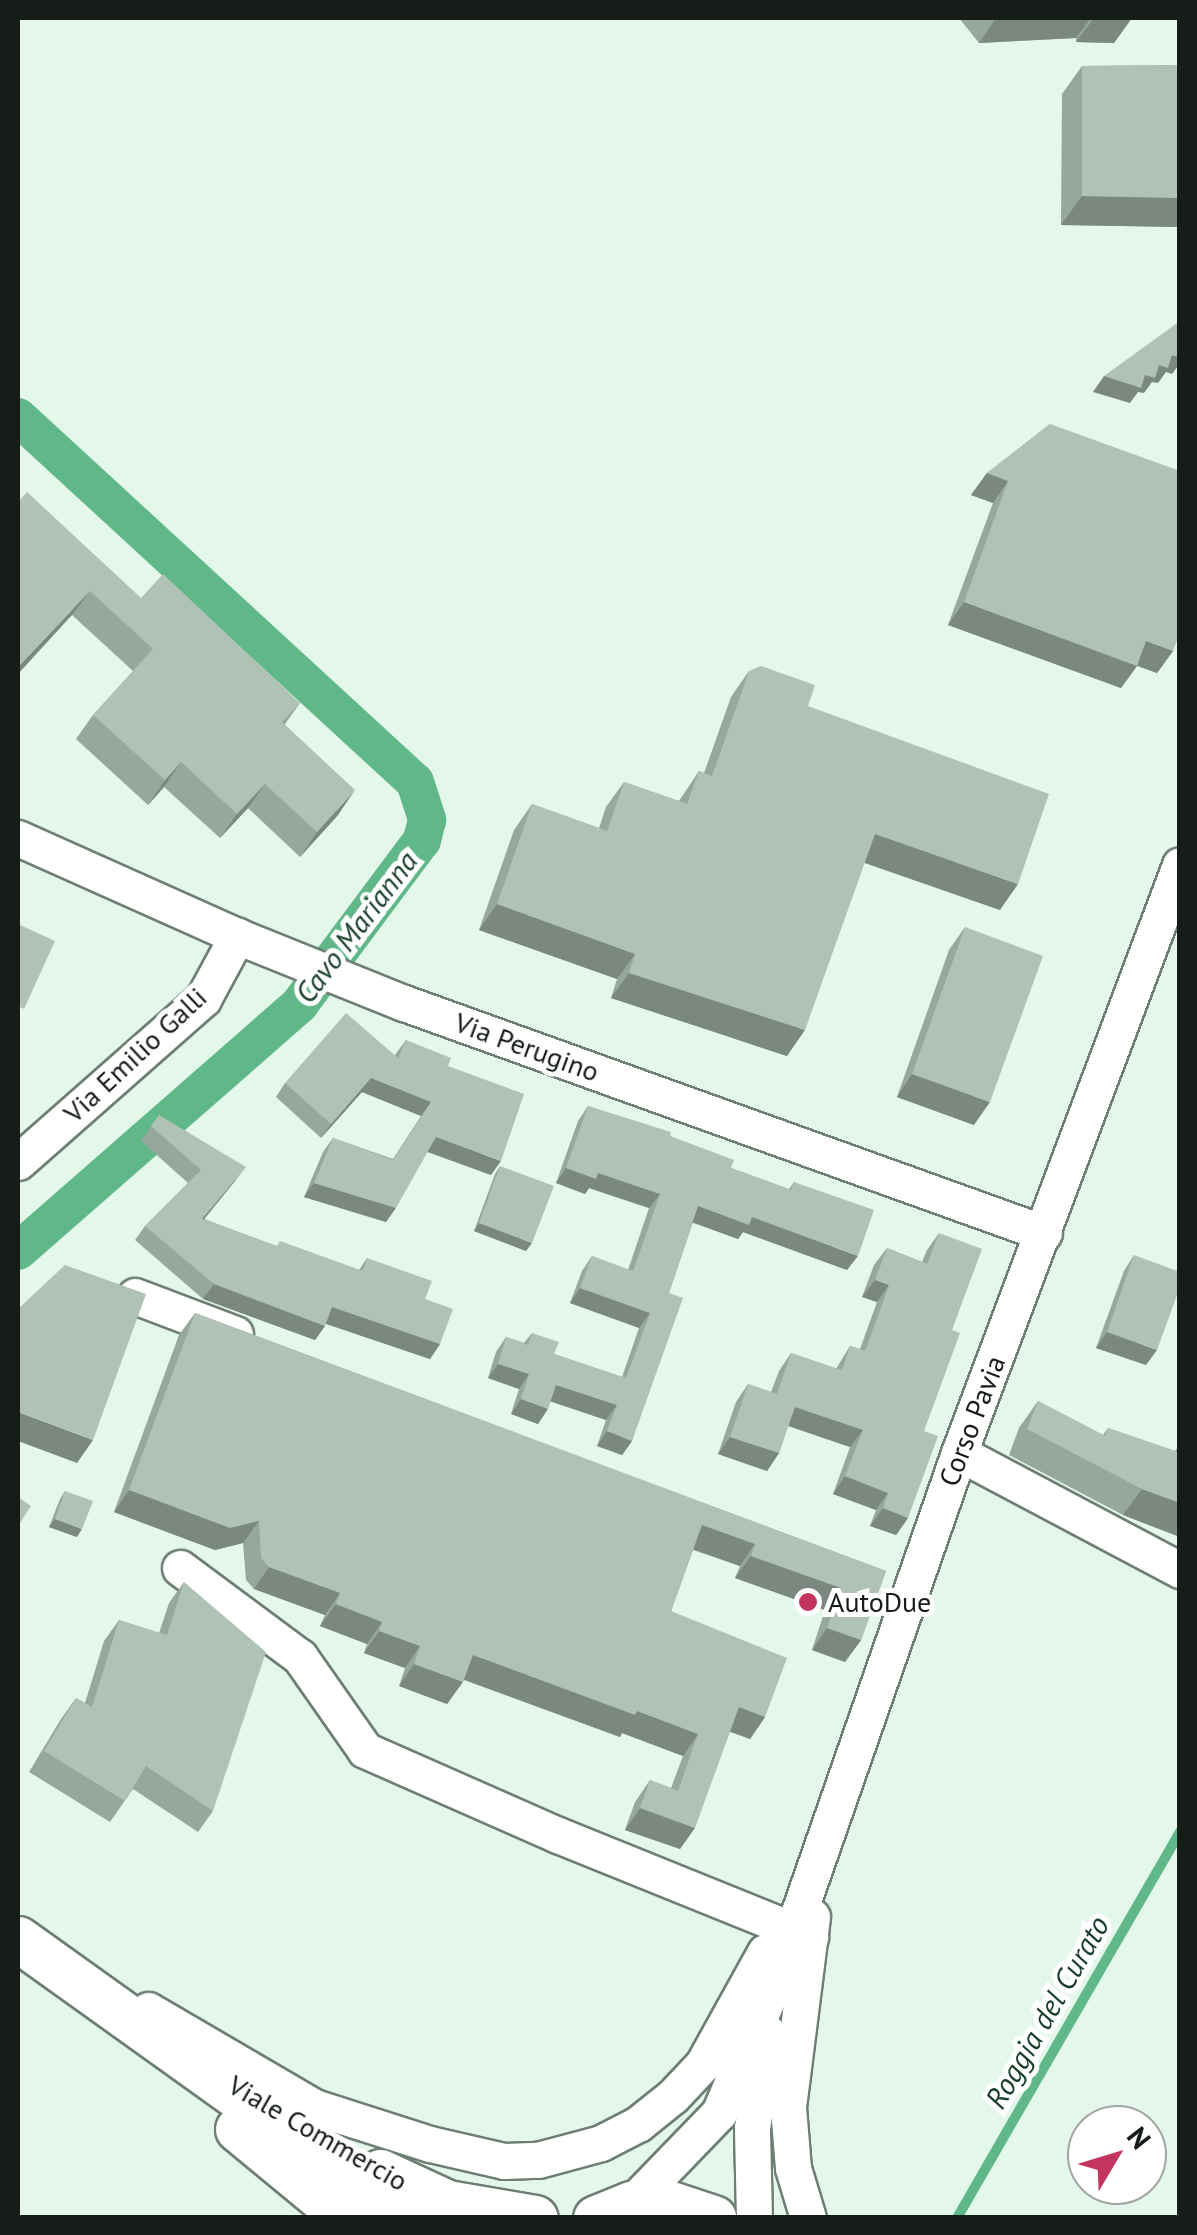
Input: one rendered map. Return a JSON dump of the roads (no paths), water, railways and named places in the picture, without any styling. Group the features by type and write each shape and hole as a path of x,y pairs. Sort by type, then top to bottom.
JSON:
{"main road":[{"name":"Viale Commercio","path":"18,1940 408,2218"},
{"path":"18,1940 346,2218"},
{"name":"Viale Commercio","path":"166,2044 400,2184 446,2203 534,2218"},
{"path":"614,2211 665,2202 713,2218"}],"street":[{"name":"Via Perugino","path":"18,838 325,971 1044,1233"},
{"name":"Corso Pavia","path":"795,1930 959,1452 1180,865"},
{"name":"Via Emilio Galli","path":"18,1162 203,999 238,936"},
{"path":"135,1296 264,1344"},
{"path":"959,1452 1180,1570"},
{"path":"180,1568 300,1657 365,1750 558,1835 795,1930"},
{"path":"874,1572 911,1586"},
{"path":"18,1940 314,2107 430,2144 504,2161 538,2160 601,2143 638,2124 673,2096 703,2064 795,1930"},
{"path":"614,2211 718,2112 795,1930"},
{"path":"795,1930 788,2108 793,2168 808,2218"},
{"path":"754,2218 752,2128 775,1981"}],"waterway":[{"name":"Cavo Marianna","path":"18,417 415,782 427,820 422,840 299,1005 18,1251"},
{"name":"Roggia del Curato","path":"957,2218 1180,1831"}],"place":[{"name":"AutoDue","path":"808,1602"}]}
